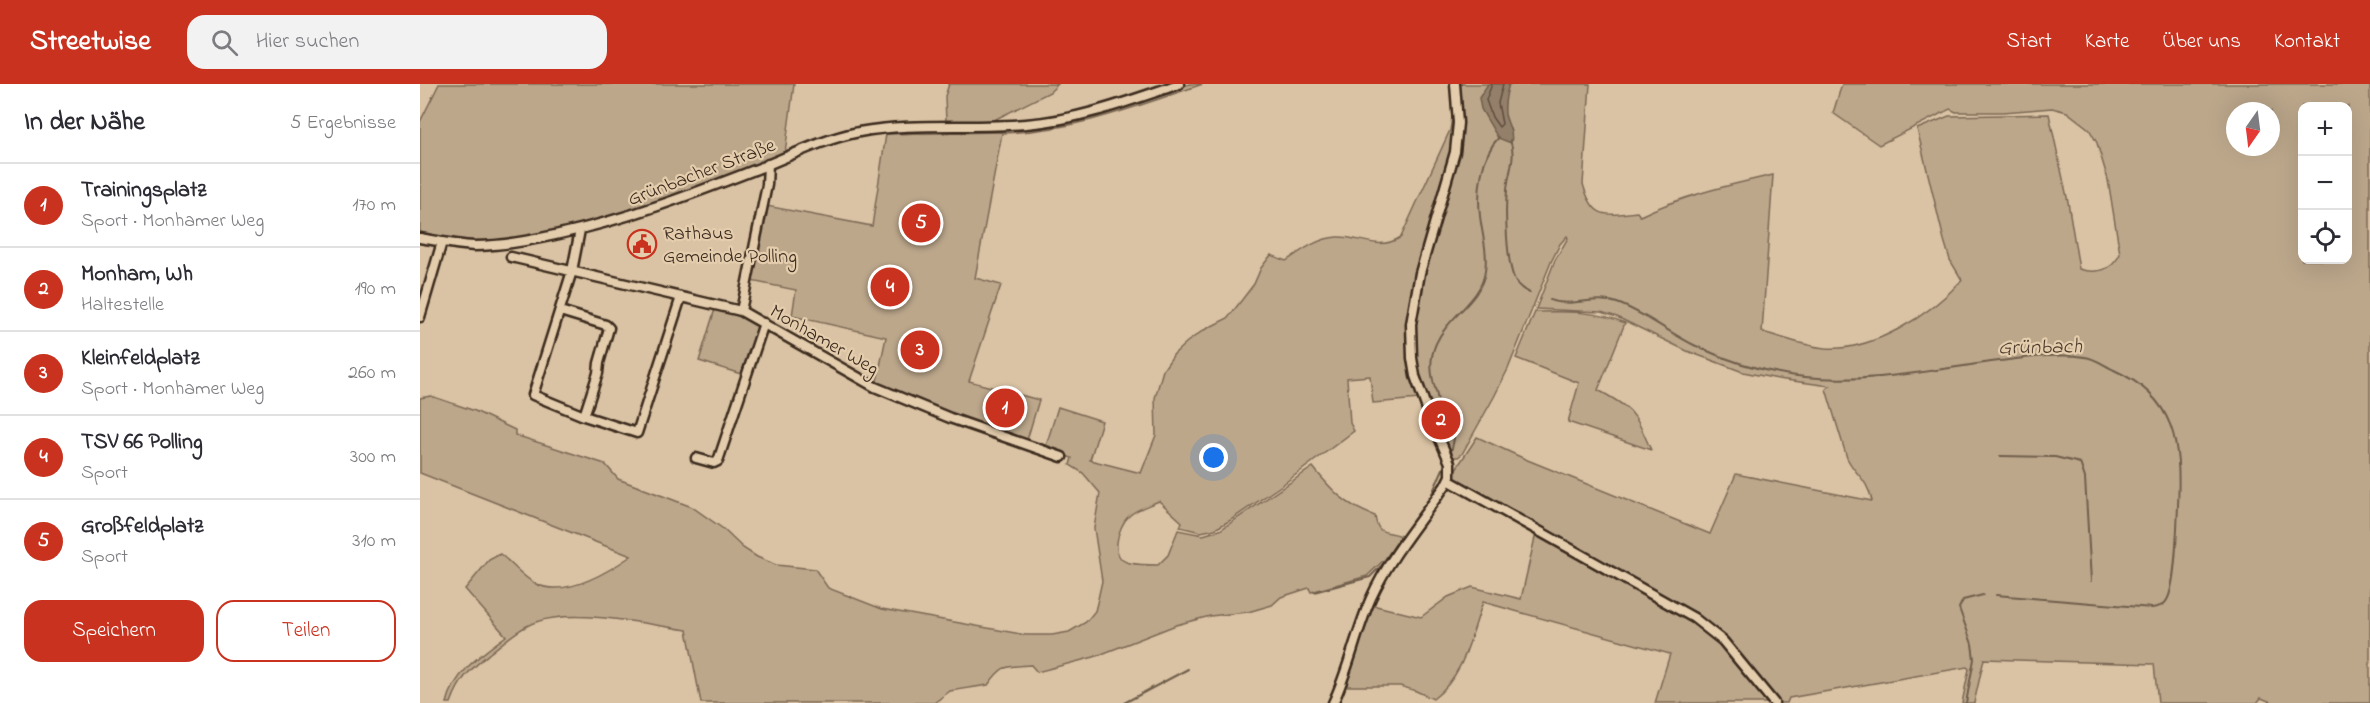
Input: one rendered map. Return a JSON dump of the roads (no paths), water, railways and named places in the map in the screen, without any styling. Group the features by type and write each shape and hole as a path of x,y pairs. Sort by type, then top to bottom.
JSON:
{"street":[{"name":"Grünbacher Straße","path":"420,238 474,246 498,245 580,230 656,207 823,143 859,132 910,127 994,126 1072,118 1179,84"},
{"path":"1333,703 1351,661 1376,588 1448,480 1450,471 1448,455 1428,412 1415,376 1410,324 1420,273 1455,152 1458,123 1455,84"},
{"name":"Monhamer Weg","path":"741,311 767,185 768,164"},
{"path":"580,230 572,271 532,395 584,416 637,433 681,297"},
{"path":"420,317 441,242"},
{"name":"Monhamer Weg","path":"511,257 741,311 875,387 950,418 1062,457"},
{"path":"560,311 606,325 609,328 584,416"},
{"path":"696,458 714,463 718,461 764,323"},
{"path":"1448,480 1694,618 1723,641 1774,703"}],"water":[{"path":"1488,84 1509,84 1505,110 1511,132 1511,143 1498,138 1481,109 1479,98"}],"waterway":[{"path":"1450,454 1454,440 1452,416 1439,404 1431,367 1434,349 1441,335 1481,286 1486,257 1480,216 1480,185 1484,163 1499,137"},
{"name":"Grünbach","path":"1510,140 1513,153 1506,199 1508,251 1516,282 1530,293"},
{"name":"Grünbach","path":"1550,300 1566,303 1600,300 1617,303 1709,352 1750,366 1805,377 1829,379 1878,377 2042,356 2064,356 2092,359 2135,381 2151,394 2162,409 2170,425 2178,463 2174,569 2166,602 2152,608 1996,595"},
{"path":"2000,456 2055,457 2080,463 2085,478 2091,581"},
{"path":"1408,530 1431,496 1446,462"},
{"path":"1314,592 1370,577 1390,557"},
{"name":"Grünbach","path":"1966,703 1974,659 1972,644 1959,608 1963,600 1983,595"},
{"path":"1124,703 1188,669"}],"place":[{"name":"Großfeldplatz","path":"921,223"},
{"name":"Rathaus Gemeinde Polling","path":"642,244"},
{"name":"TSV 66 Polling","path":"890,287"},
{"name":"Kleinfeldplatz","path":"920,350"},
{"name":"Trainingsplatz","path":"1005,408"},
{"name":"Monham, Wh","path":"1441,420"}]}
